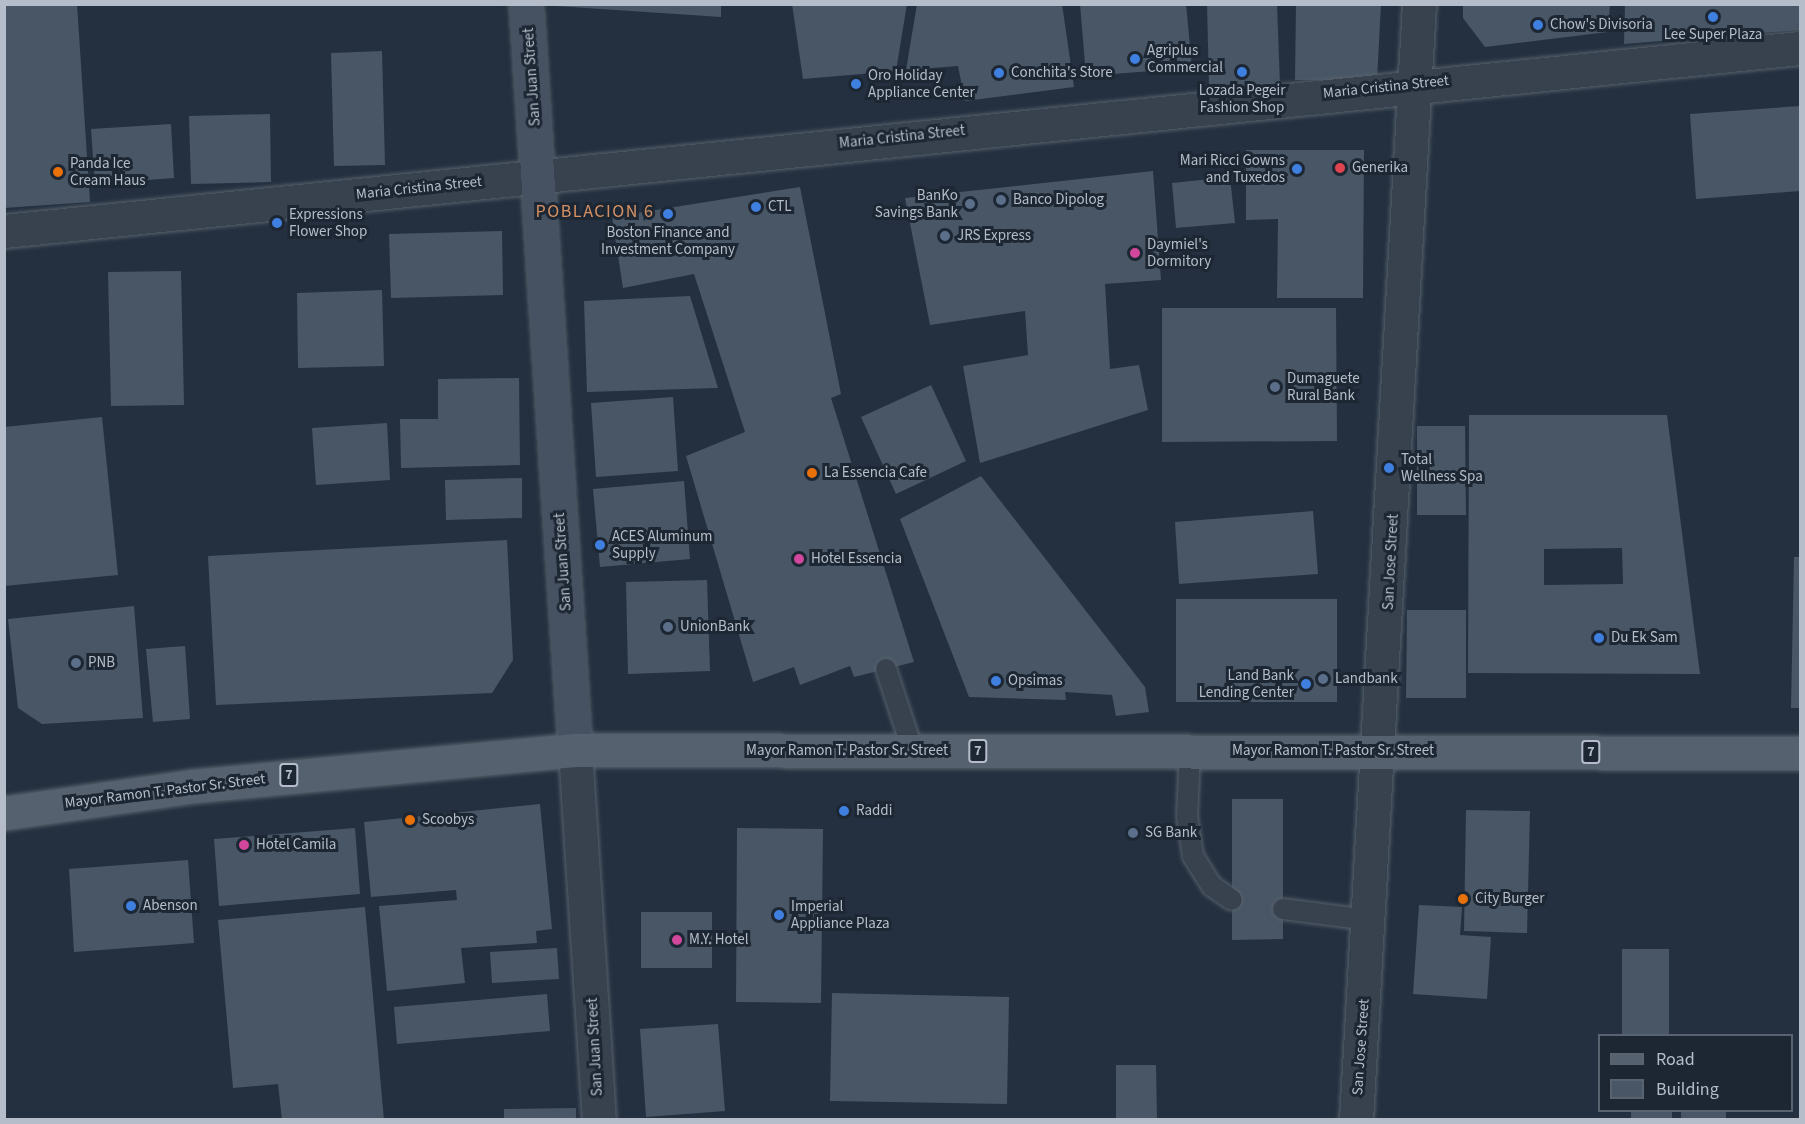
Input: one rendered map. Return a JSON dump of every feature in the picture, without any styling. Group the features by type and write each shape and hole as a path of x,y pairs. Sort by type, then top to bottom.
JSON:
{"main road":[{"name":"San Juan Street","path":"526,4 539,175 574,750"},
{"name":"Mayor Ramon T. Pastor Sr. Street","path":"4,813 215,783 574,750 1800,753"}],"street":[{"name":"San Jose Street","path":"1356,1119 1381,751 1418,84 1419,4"},
{"name":"Maria Cristina Street","path":"4,231 1418,84 1800,48"},
{"name":"San Juan Street","path":"574,750 599,1119"}],"lane":[{"path":"886,669 913,751"},
{"path":"1190,751 1186,816 1193,856 1212,886 1232,900"},
{"path":"1283,909 1369,920"}],"building":[{"path":"4,4 77,4 90,202 4,208"},
{"path":"556,4 721,4 721,17 556,6"},
{"path":"792,4 907,4 896,71 803,79"},
{"path":"917,4 1062,4 1074,87 965,101 958,66 906,70"},
{"path":"1080,4 1186,4 1192,68 1086,76"},
{"path":"1207,4 1277,4 1280,85 1209,86"},
{"path":"1296,4 1381,4 1377,80 1295,80"},
{"name":"Chow's Divisoria","path":"1463,4 1610,4 1608,32 1485,47 1463,18"},
{"name":"Lee Super Plaza","path":"1625,4 1800,4 1800,30 1624,44"},
{"path":"382,51 385,165 334,166 331,53"},
{"path":"1800,106 1800,191 1696,199 1690,114"},
{"path":"270,114 271,182 191,184 189,116"},
{"path":"171,124 174,178 95,184 91,129"},
{"path":"1246,150 1364,150 1363,298 1277,298 1278,219 1246,220"},
{"path":"1153,171 1161,280 1105,284 1110,369 1139,365 1148,410 980,463 963,366 1028,355 1025,311 930,325 905,198"},
{"path":"1230,177 1235,223 1176,228 1172,183"},
{"path":"800,187 841,394 831,398 914,662 854,677 850,666 800,685 794,667 753,682 686,456 745,432 694,274 623,288 612,217"},
{"path":"502,231 503,295 391,298 389,234"},
{"path":"181,271 184,405 111,406 108,272"},
{"path":"382,290 384,366 298,368 297,293"},
{"path":"690,296 718,388 587,392 584,301"},
{"path":"1162,308 1336,308 1337,441 1162,442"},
{"path":"519,378 520,465 401,468 400,419 438,419 438,379"},
{"path":"931,385 966,461 896,494 861,417"},
{"path":"673,397 678,471 596,477 591,403"},
{"path":"1469,415 1667,415 1700,674 1468,673","holes":["1622,548 1623,584 1544,585 1544,549"]},
{"path":"102,417 118,575 4,586 4,427"},
{"path":"387,423 390,480 316,485 312,428"},
{"path":"1417,426 1465,426 1466,515 1417,515"},
{"path":"981,476 1145,687 1149,712 1116,716 1112,695 1065,692 1066,700 969,697 900,519"},
{"path":"522,478 522,518 446,520 445,480"},
{"path":"684,481 690,559 600,567 593,489"},
{"path":"1313,511 1318,574 1179,584 1175,522"},
{"path":"507,540 513,660 492,693 216,705 208,556"},
{"path":"1794,557 1800,557 1800,708 1791,708"},
{"name":"UnionBank","path":"707,580 710,671 628,674 626,582"},
{"path":"1176,599 1337,599 1337,702 1176,702"},
{"name":"PNB","path":"134,606 143,718 42,724 18,708 8,619"},
{"path":"1407,610 1466,610 1466,698 1406,698"},
{"path":"185,646 190,719 153,722 146,649"},
{"path":"1232,799 1283,799 1283,939 1232,940"},
{"path":"540,804 552,929 536,931 537,943 461,948 465,983 387,991 379,906 457,900 456,890 371,897 364,822"},
{"path":"1466,810 1530,811 1527,933 1464,931"},
{"path":"355,828 360,894 219,906 214,839"},
{"name":"Imperial Appliance Plaza","path":"737,828 823,829 821,1003 736,1002"},
{"name":"Abenson","path":"188,860 194,943 74,952 69,869"},
{"path":"1419,905 1462,907 1460,935 1491,937 1487,999 1413,994"},
{"path":"365,907 384,1120 282,1120 278,1084 233,1088 218,920"},
{"name":"M.Y. Hotel","path":"641,912 712,912 712,968 641,968"},
{"path":"557,948 559,979 492,983 490,952"},
{"path":"1622,949 1669,949 1669,1034 1622,1034"},
{"path":"832,993 1009,997 1007,1104 830,1101"},
{"path":"547,994 550,1031 397,1044 394,1007"},
{"path":"718,1024 725,1111 646,1117 640,1029"},
{"path":"1116,1065 1156,1065 1157,1120 1116,1120"},
{"path":"576,1108 576,1120 504,1120 504,1109"},
{"path":"1631,1112 1672,1112 1672,1120 1631,1120"},
{"path":"1681,1112 1726,1112 1726,1118 1681,1118"}],"place":[{"name":"Lee Super Plaza","path":"1713,17"},
{"name":"Chow's Divisoria","path":"1538,25"},
{"name":"Agriplus Commercial","path":"1135,59"},
{"name":"Lozada Pegeir Fashion Shop","path":"1242,72"},
{"name":"Conchita's Store","path":"999,73"},
{"name":"Oro Holiday Appliance Center","path":"856,84"},
{"name":"Generika","path":"1340,168"},
{"name":"Mari Ricci Gowns and Tuxedos","path":"1297,169"},
{"name":"Panda Ice Cream Haus","path":"58,172"},
{"name":"Banco Dipolog","path":"1001,200"},
{"name":"BanKo Savings Bank","path":"970,204"},
{"name":"CTL","path":"756,207"},
{"name":"Boston Finance and Investment Company","path":"668,214"},
{"name":"Expressions Flower Shop","path":"277,223"},
{"name":"JRS Express","path":"945,236"},
{"name":"Daymiel's Dormitory","path":"1135,253"},
{"name":"Dumaguete Rural Bank","path":"1275,387"},
{"name":"Total Wellness Spa","path":"1389,468"},
{"name":"La Essencia Cafe","path":"812,473"},
{"name":"ACES Aluminum Supply","path":"600,545"},
{"name":"Hotel Essencia","path":"799,559"},
{"name":"UnionBank","path":"668,627"},
{"name":"Du Ek Sam","path":"1599,638"},
{"name":"PNB","path":"76,663"},
{"name":"Landbank","path":"1323,679"},
{"name":"Opsimas","path":"996,681"},
{"name":"Land Bank Lending Center","path":"1306,684"},
{"name":"Raddi","path":"844,811"},
{"name":"Scoobys","path":"410,820"},
{"name":"SG Bank","path":"1133,833"},
{"name":"Hotel Camila","path":"244,845"},
{"name":"City Burger","path":"1463,899"},
{"name":"Abenson","path":"131,906"},
{"name":"Imperial Appliance Plaza","path":"779,915"},
{"name":"M.Y. Hotel","path":"677,940"}],"district":[{"name":"POBLACION 6","path":"595,212"}]}
